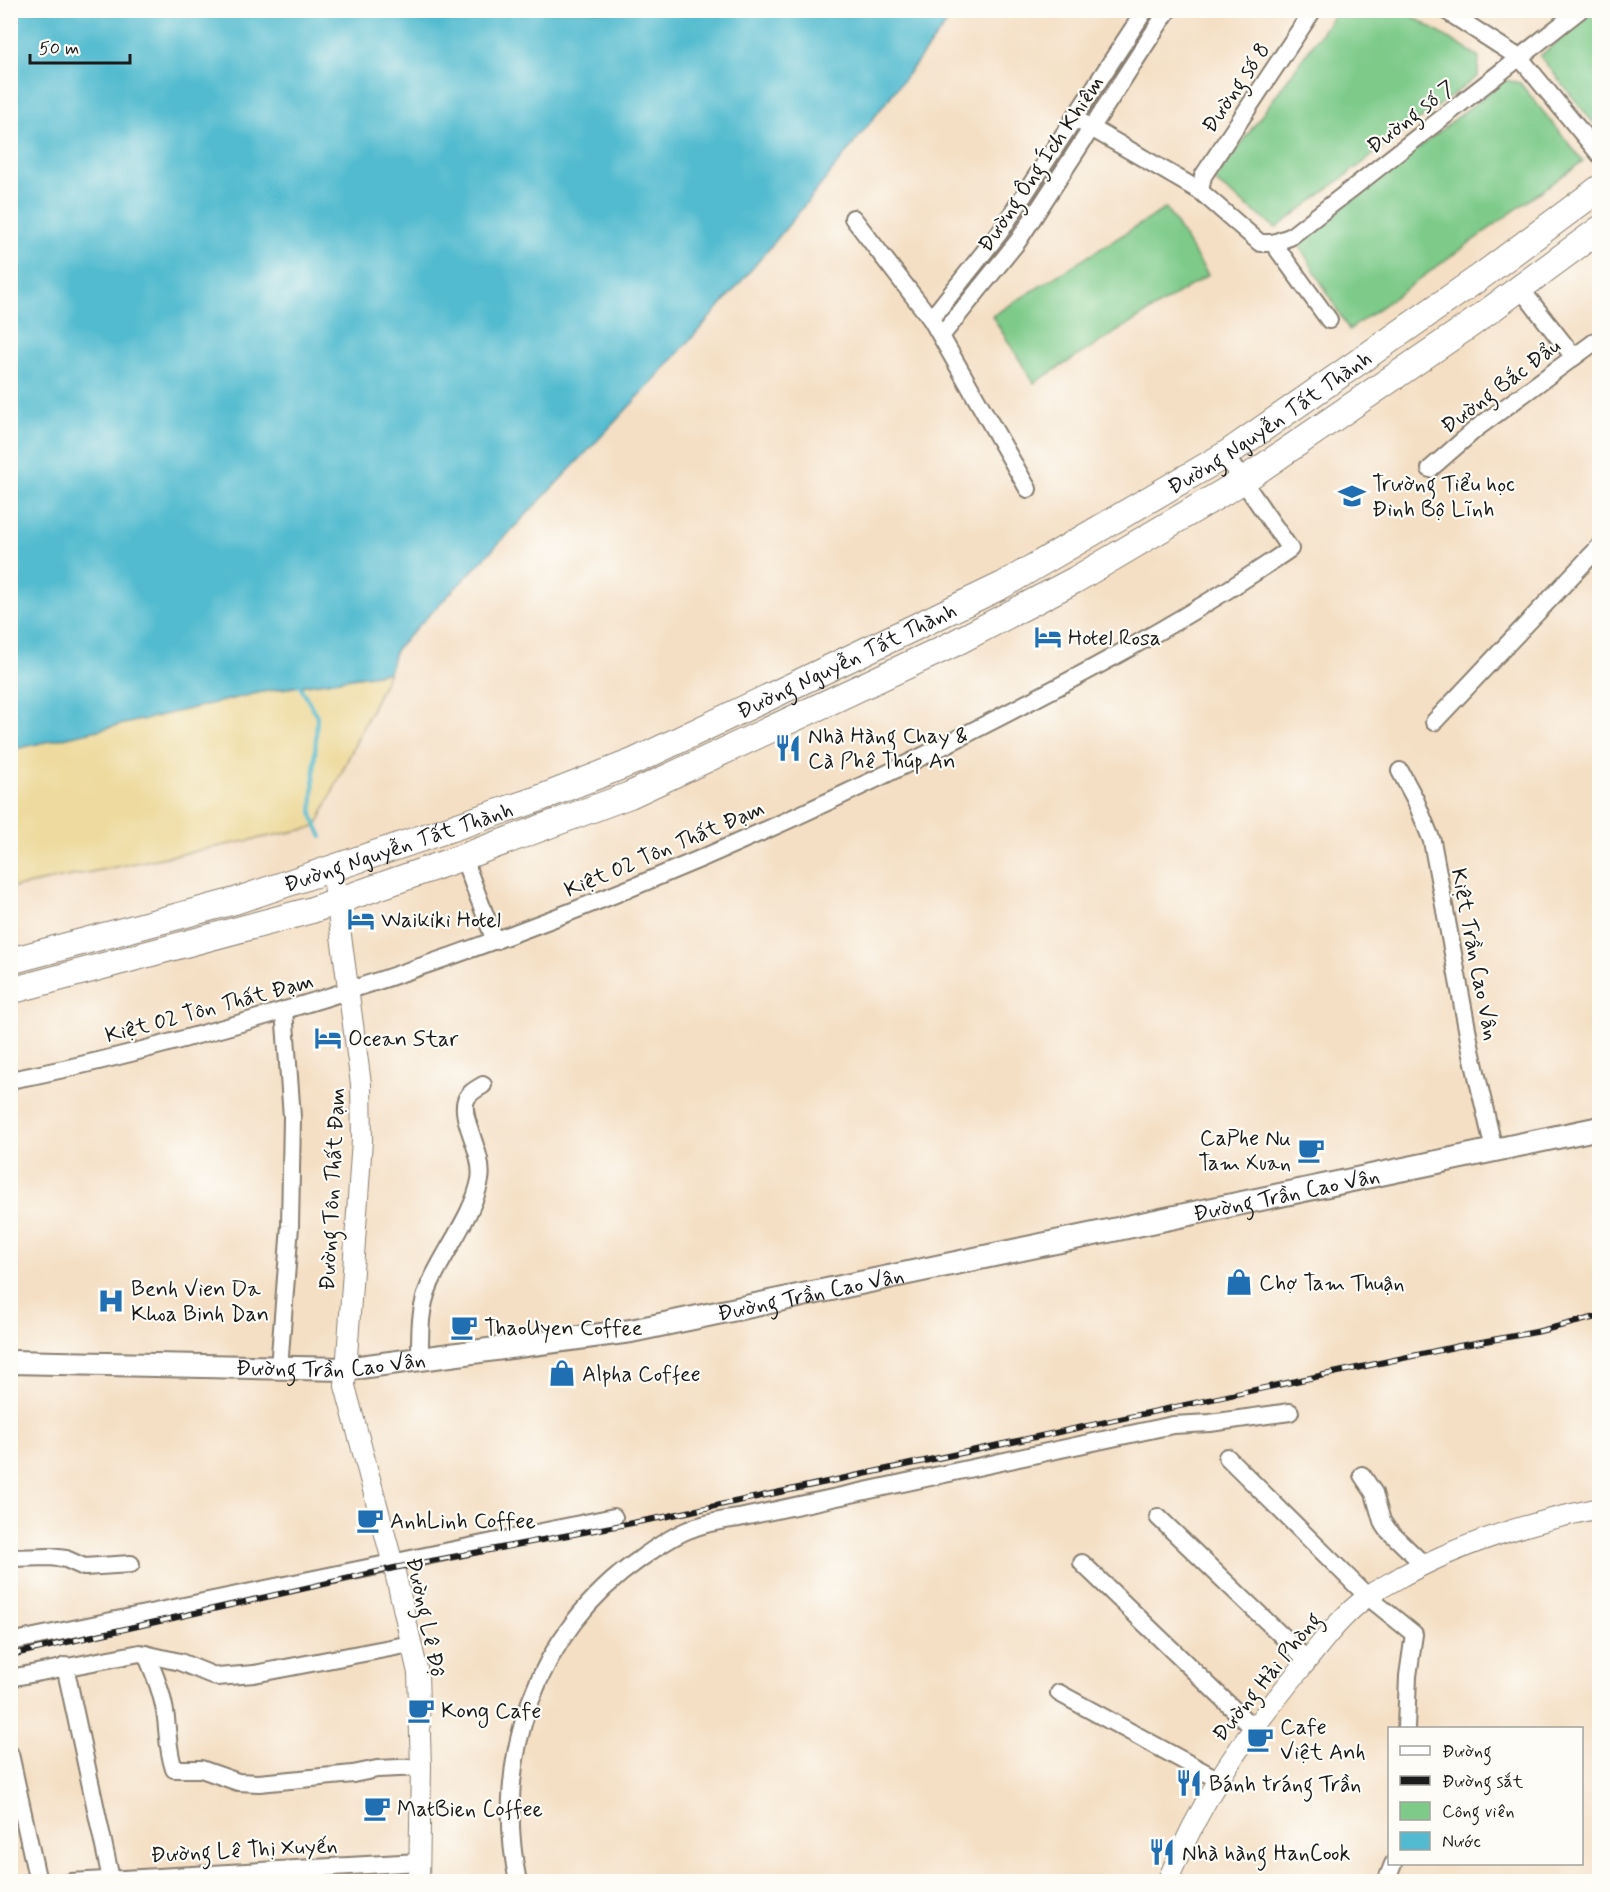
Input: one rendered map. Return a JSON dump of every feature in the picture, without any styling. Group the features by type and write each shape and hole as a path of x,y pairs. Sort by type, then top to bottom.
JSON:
{"main road":[{"name":"Đường Nguyễn Tất Thành","path":"10,961 235,901 538,799 635,761 1003,585 1225,455 1483,275 1599,188"},
{"name":"Đường Nguyễn Tất Thành","path":"10,991 152,955 337,902 463,857 630,795 953,644 1056,590 1244,480 1520,288 1599,229"},
{"path":"810,676 825,703"},
{"name":"Đường Trần Cao Vân","path":"10,1362 345,1369 420,1361 632,1331 1599,1128"}],"street":[{"name":"Đường Ông Ích Khiêm","path":"931,320 1000,232 1144,10"},
{"name":"Đường Ông Ích Khiêm","path":"942,335 1018,242 1168,10"},
{"name":"Đường số 8","path":"1200,191 1203,176 1313,10"},
{"path":"1445,10 1521,59 1599,155"},
{"name":"Đường số 7","path":"1266,243 1290,237 1521,59 1580,10"},
{"path":"1074,118 1200,191 1266,243 1329,320"},
{"path":"853,218 942,335 1028,489"},
{"path":"1520,288 1574,357"},
{"name":"Đường Bắc Đẩu","path":"1430,469 1477,428 1599,338"},
{"path":"1225,455 1244,480"},
{"name":"Kiệt 02 Tôn Thất Đạm","path":"10,1080 190,1038 349,991 536,927 744,839 889,772 1053,691 1231,589 1290,549 1244,480"},
{"path":"1434,722 1599,546"},
{"name":"Kiệt Trần Cao Vân","path":"1400,771 1415,799 1432,841 1471,1050 1494,1150"},
{"path":"463,857 495,941"},
{"name":"Đường Tôn Thất Đạm","path":"332,869 361,1084 362,1140 345,1369"},
{"path":"279,1368 291,1226 292,1117 284,1010"},
{"path":"420,1361 422,1312 429,1285 463,1222 480,1181 480,1161 465,1113 466,1099 483,1085"},
{"name":"Đường Lê Độ","path":"345,1369 345,1386 392,1562 418,1673 421,1767 419,1881"},
{"path":"518,1881 511,1836 513,1778 524,1720 540,1674 551,1653 586,1606 611,1580 658,1546 700,1523 750,1516 1173,1425 1220,1422 1290,1412"},
{"path":"1227,1457 1367,1596 1414,1634 1408,1676 1406,1727"},
{"path":"1362,1475 1374,1493 1382,1521 1388,1530 1423,1564"},
{"name":"Đường Hải Phòng","path":"1167,1881 1184,1840 1217,1779 1252,1727 1324,1638 1367,1596 1423,1564 1468,1544 1517,1528 1599,1508"},
{"path":"10,1642 614,1517"},
{"path":"1158,1517 1307,1660"},
{"path":"10,1558 50,1557 66,1559 84,1567 131,1564"},
{"path":"1082,1563 1252,1727"},
{"path":"10,1678 65,1666 146,1654 180,1662 218,1677 254,1674 411,1644"},
{"path":"146,1654 158,1682 166,1717 168,1751 174,1769 201,1769 238,1782 259,1783 377,1769 421,1767"},
{"path":"65,1666 111,1879"},
{"path":"1059,1693 1217,1779"},
{"path":"10,1754 39,1881"},
{"name":"Đường Lê Thị Xuyến","path":"71,1881 420,1862"},
{"path":"1386,1881 1392,1865"}],"green space":[{"path":"1337,11 1404,11 1479,57 1478,76 1276,228 1214,181"},
{"path":"1594,11 1600,11 1599,130 1540,56"},
{"path":"1505,80 1520,83 1583,161 1349,330 1298,243"},
{"path":"1166,208 1208,275 1034,383 992,316"}],"sand":[{"path":"389,672 316,827 11,888 10,750 262,692"}],"water":[{"path":"10,11 956,11 885,104 762,257 674,358 396,649 389,672 262,692 11,750"}],"waterway":[{"path":"298,683 317,716 312,815 322,837"}],"railway":[{"path":"10,1655 394,1568 664,1517 1459,1346 1536,1332 1600,1316"}],"place":[{"name":"Trường Tiểu học Đinh Bộ Lĩnh","path":"1352,496"},
{"name":"Hotel Rosa","path":"1048,637"},
{"name":"Nhà Hàng Chay & Cà Phê Thúp An","path":"788,748"},
{"name":"Waikiki Hotel","path":"361,919"},
{"name":"Ocean Star","path":"328,1038"},
{"name":"CaPhe Nu Tam Xuan","path":"1311,1150"},
{"name":"Chợ Tam Thuận","path":"1239,1282"},
{"name":"Benh Vien Da Khoa Binh Dan","path":"111,1301"},
{"name":"ThaoUyen Coffee","path":"464,1327"},
{"name":"Alpha Coffee","path":"562,1373"},
{"name":"AnhLinh Coffee","path":"370,1520"},
{"name":"Kong Cafe","path":"421,1710"},
{"name":"Cafe Việt Anh","path":"1260,1739"},
{"name":"Bánh tráng Trần","path":"1189,1783"},
{"name":"MatBien Coffee","path":"377,1808"},
{"name":"Nhà hàng HanCook","path":"1162,1852"}]}
